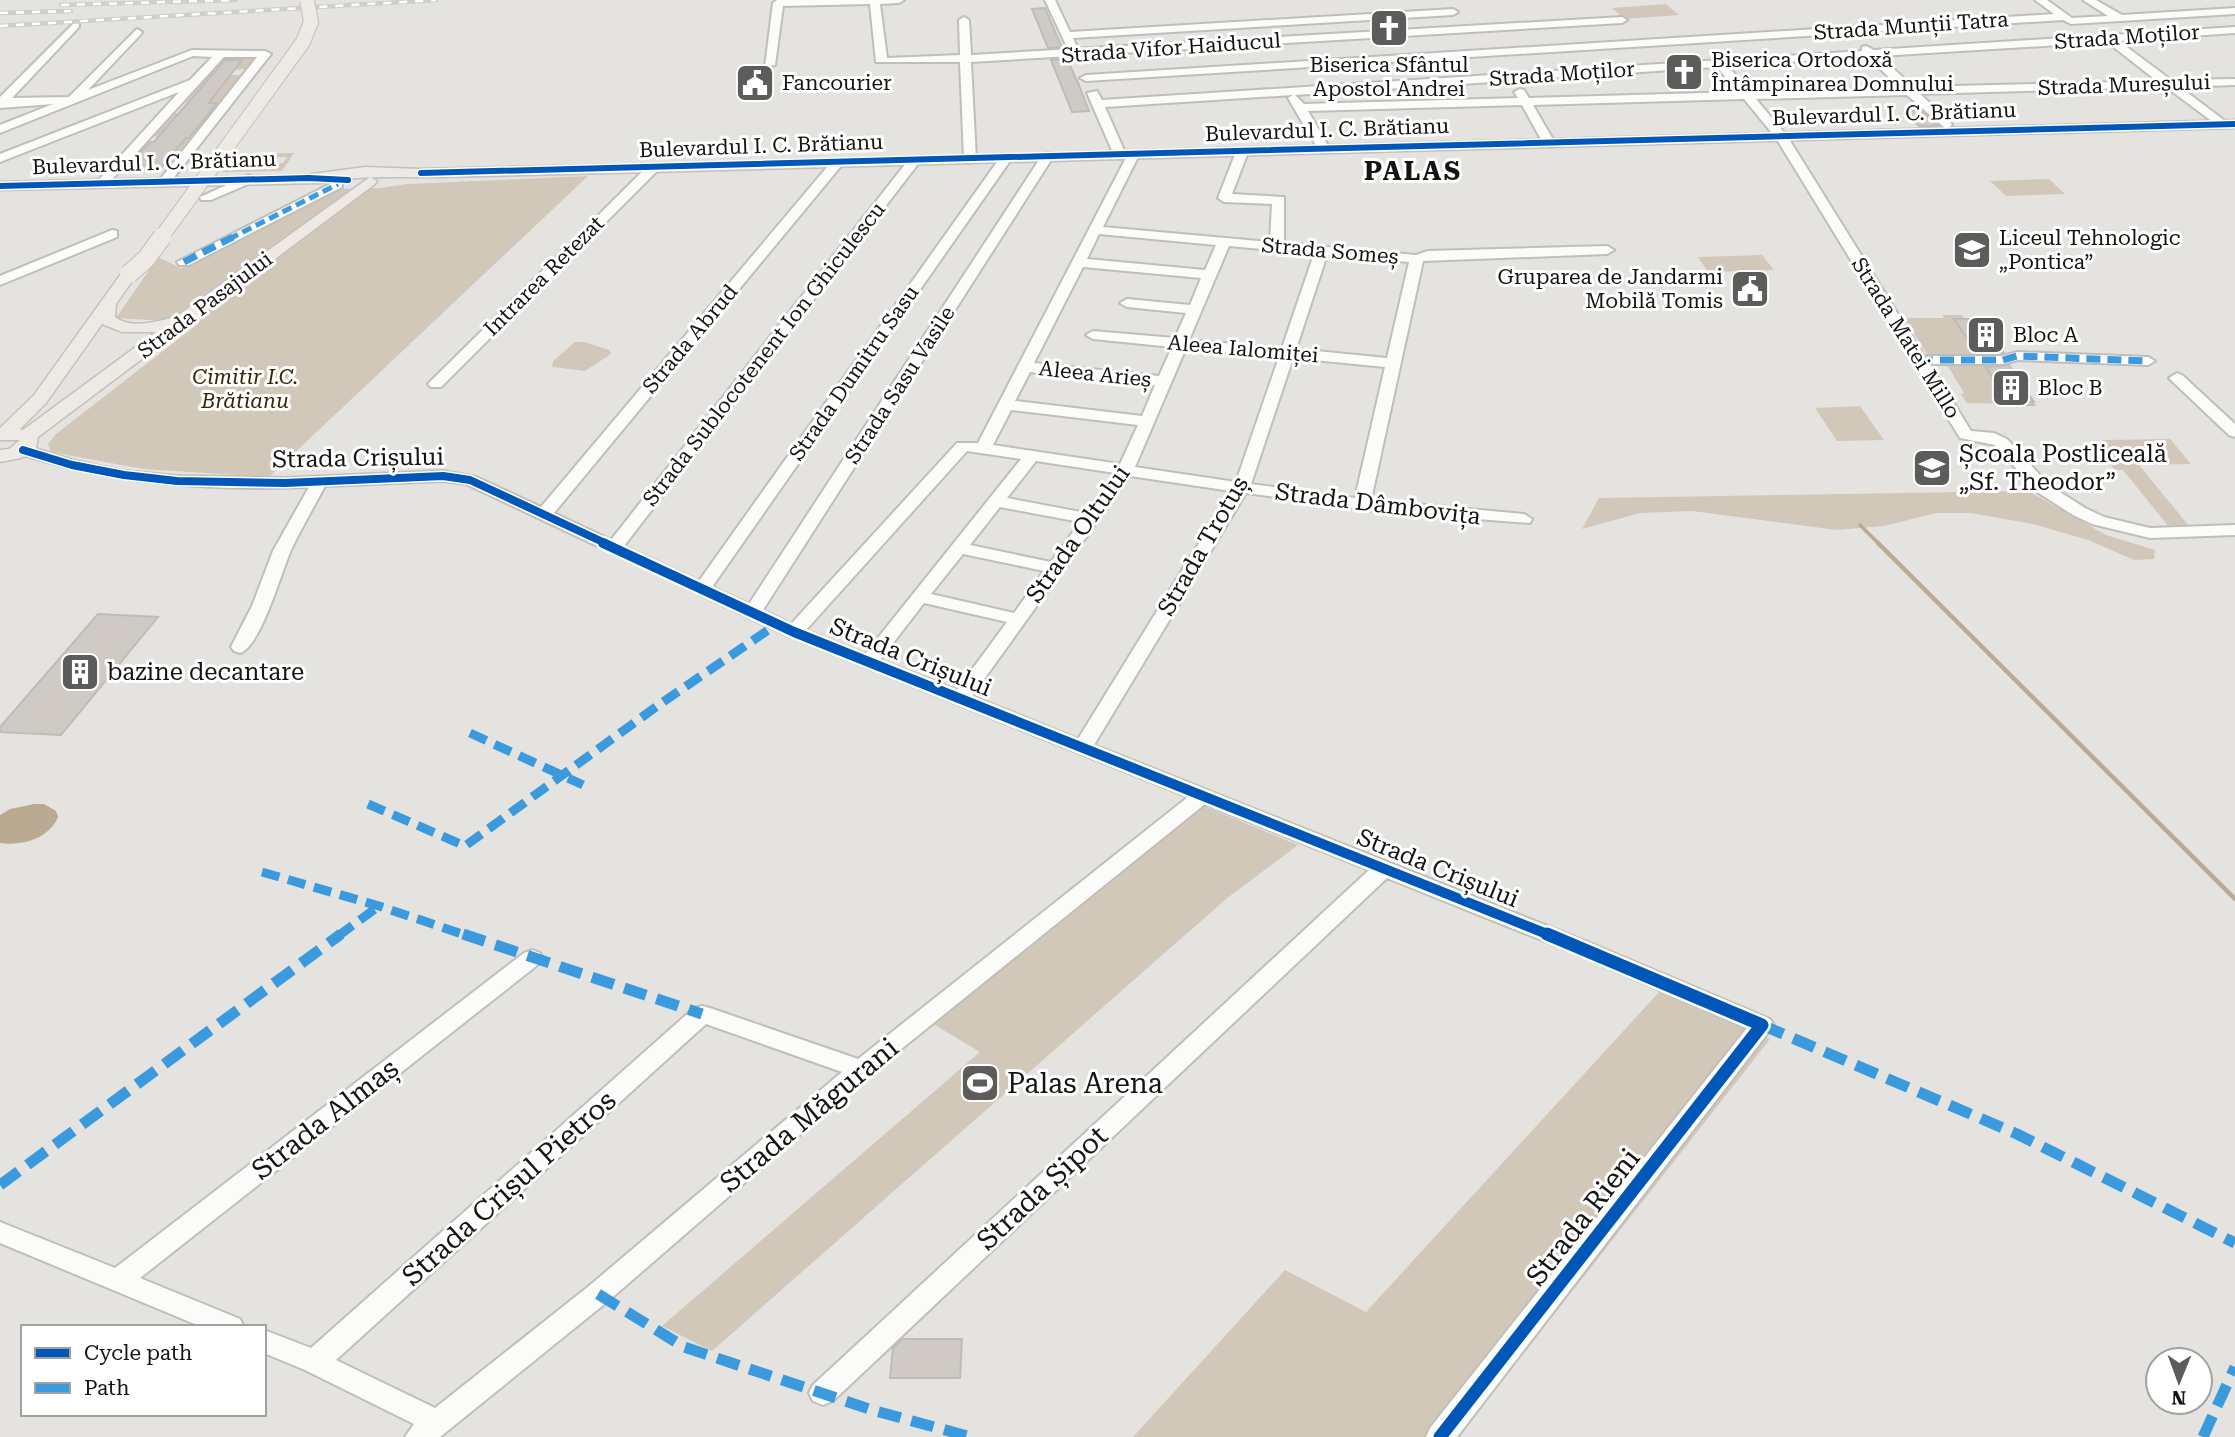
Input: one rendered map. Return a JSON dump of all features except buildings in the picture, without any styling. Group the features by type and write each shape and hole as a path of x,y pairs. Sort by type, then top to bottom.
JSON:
{"main road":[{"path":"129,274 132,260 290,42 299,18 299,10 293,0"},
{"path":"24,443 1,436 40,399 129,274 146,259 303,42 310,30 312,17 307,0"},
{"name":"Bulevardul I. C. Brătianu","path":"374,177 421,173 2228,124"},
{"path":"335,208 381,183 482,172"},
{"path":"288,178 374,177"},
{"name":"Strada Pasajului","path":"24,443 374,177"},
{"name":"Bulevardul I. C. Brătianu","path":"0,186 288,178 347,179"},
{"name":"Strada Pasajului","path":"335,208 346,194 347,179"},
{"path":"108,303 106,317 109,321 125,327 159,327 183,320"},
{"path":"0,472 24,443 40,399"},
{"path":"0,456 24,443"}],"street":[{"path":"769,65 778,3 899,0"},
{"path":"794,632 963,446 983,449 1095,230 1126,155 1098,104 1050,0"},
{"path":"2040,0 2104,38 2228,124"},
{"path":"2088,0 2120,18"},
{"name":"Strada Vifor Haiducul","path":"875,1 880,60 887,61 1075,54 1622,20"},
{"path":"2143,5 2161,16"},
{"path":"1252,9 1300,77"},
{"path":"1066,35 1451,9 1511,77 1549,143"},
{"name":"Strada Munții Tatra","path":"1086,78 1300,77 1489,52 1846,30 2235,11"},
{"path":"964,20 970,159"},
{"path":"1,103 75,25"},
{"path":"1846,30 1946,125"},
{"name":"Strada Moților","path":"1098,104 1290,91 1300,77 1511,77 2235,30"},
{"path":"1,103 72,100 137,32"},
{"name":"Strada Matei Millo","path":"1683,40 1714,64 1747,96 1780,136 1966,435 1994,438 2001,442 2036,483 2089,517 2139,532 2235,530"},
{"path":"0,129 192,53 265,54 164,182"},
{"path":"102,183 221,53"},
{"path":"0,158 195,82"},
{"name":"Strada Mureșului","path":"1300,108 2235,82"},
{"path":"1290,91 1324,149"},
{"path":"1242,152 1224,198 1279,200 1277,247"},
{"name":"Strada Sasu Vasile","path":"752,613 1047,157"},
{"name":"Strada Dumitru Sasu","path":"702,589 1006,158"},
{"name":"Strada Sublocotenent Ion Ghiculescu","path":"613,548 914,160"},
{"name":"Strada Abrud","path":"543,515 837,163"},
{"name":"Intrarea Retezat","path":"436,384 653,168"},
{"path":"206,197 249,179"},
{"path":"184,262 347,179"},
{"name":"Strada Someș","path":"1095,230 1417,259 1428,255 1607,250"},
{"path":"3,276 112,234"},
{"name":"Strada Oltului","path":"960,699 1126,470 1224,242"},
{"name":"Strada Trotuș","path":"1082,748 1242,487 1322,250"},
{"path":"1362,504 1417,259"},
{"path":"1078,262 1210,275"},
{"path":"1127,303 1195,310"},
{"name":"Aleea Ialomiței","path":"1093,335 1394,363"},
{"path":"1919,360 2003,360 2017,356 2148,361"},
{"name":"Aleea Arieș","path":"1025,366 1164,381"},
{"path":"2177,378 2235,432"},
{"path":"1006,405 1147,421"},
{"name":"Strada Crișului","path":"24,443 55,460 157,479 234,482 457,477 481,484 794,632 1582,948 1762,1025"},
{"name":"Strada Dâmbovița","path":"983,449 1362,504 1463,516 1524,519"},
{"path":"868,662 1032,456"},
{"path":"240,647 261,606 282,551 320,481"},
{"path":"996,501 1090,519"},
{"path":"958,548 1055,568"},
{"path":"920,597 1018,619"},
{"name":"Strada Măgurani","path":"428,1429 598,1294 861,1069 1202,796"},
{"name":"Strada Șipot","path":"823,1394 1383,869"},
{"name":"Strada Almaș","path":"118,1280 532,958"},
{"name":"Strada Crișul Pietros","path":"315,1362 702,1014 861,1069"},
{"name":"Strada Rieni","path":"1440,1437 1762,1025"},
{"path":"0,1232 225,1325"},
{"path":"266,1342 315,1362 428,1429"}],"green space":[{"path":"1666,4 1679,15 1624,19 1612,8"},
{"path":"242,56 259,56 185,152 170,152 175,138 194,138 197,131 171,121 166,128 169,139 152,136 171,113 179,113 187,104 198,110 217,110 219,103 205,104 223,85 202,85 187,102 181,102 211,70 223,70 224,75 242,75 244,69 231,70"},
{"path":"294,153 282,171 221,172 226,164 283,163 287,157 238,158 241,154"},
{"name":"Cimitir I.C. Brătianu","path":"588,176 269,477 143,469 51,452 48,444 56,434 199,323 116,318 158,257 181,268 336,186 339,189 380,188 408,184"},
{"path":"2049,179 2065,194 2006,196 1990,181"},
{"path":"1762,255 1774,270 1708,272 1698,257"},
{"path":"1942,315 1962,315 1988,354 1927,354 1904,318 1944,318"},
{"path":"575,342 585,342 609,350 611,354 585,371 552,367 553,361"},
{"path":"1946,363 1984,364 1999,391 2010,404 1967,403"},
{"path":"1860,406 1884,440 1837,441 1815,408"},
{"path":"2170,439 2191,464 2139,465 2189,526 2169,527 2123,470 2115,470 2096,447 2107,447 2102,440"},
{"path":"2028,491 2106,535 2155,550 2154,559 2134,560 2088,540 2033,524 1970,513 1936,513 1884,526 1836,530 1692,511 1640,513 1582,529 1599,498"},
{"name":"Palas Arena","path":"1204,806 1298,845 1226,899 712,1351 662,1326 980,1052 933,1024"},
{"path":"1660,991 1770,1039 1458,1437 1133,1437 1285,1270 1366,1312"}],"shaded area":[{"path":"44,804 56,811 58,817 54,825 41,836 25,842 0,843 0,815 10,809"}],"waterway":[{"path":"1860,525 1878,543"},
{"path":"1878,543 2235,899"}],"railway":[{"path":"61,5 236,0"},
{"path":"0,26 436,0"},
{"path":"0,13 71,11"}],"marked path":[{"path":"184,262 338,184"},
{"path":"1919,360 2003,360 2017,356 2148,361"},
{"path":"368,804 465,846 660,704 777,624"},
{"path":"470,733 583,785"},
{"path":"262,872 379,906 702,1014"},
{"path":"0,1185 379,906"},
{"path":"1762,1025 2017,1134 2235,1243"},
{"path":"598,1294 684,1347 872,1410 971,1437"},
{"path":"2203,1437 2235,1367"}],"cycle path":[{"path":"421,173 2235,124"},
{"path":"0,186 309,178 348,180"},
{"path":"23,450 72,465 177,481 285,483 443,476 470,480 794,632 1582,948 1762,1025 1440,1437"}],"place":[{"name":"Biserica Sfântul Apostol Andrei","path":"1389,28"},
{"name":"Biserica Ortodoxă Întâmpinarea Domnului","path":"1684,72"},
{"name":"Fancourier","path":"755,83"},
{"name":"Liceul Tehnologic „Pontica”","path":"1972,250"},
{"name":"Gruparea de Jandarmi Mobilă Tomis","path":"1750,289"},
{"name":"Bloc A","path":"1986,335"},
{"name":"Bloc B","path":"2011,388"},
{"name":"Școala Postliceală „Sf. Theodor”","path":"1932,468"},
{"name":"bazine decantare","path":"80,672"},
{"name":"Palas Arena","path":"980,1083"}],"district":[{"name":"PALAS","path":"1413,171"}]}
